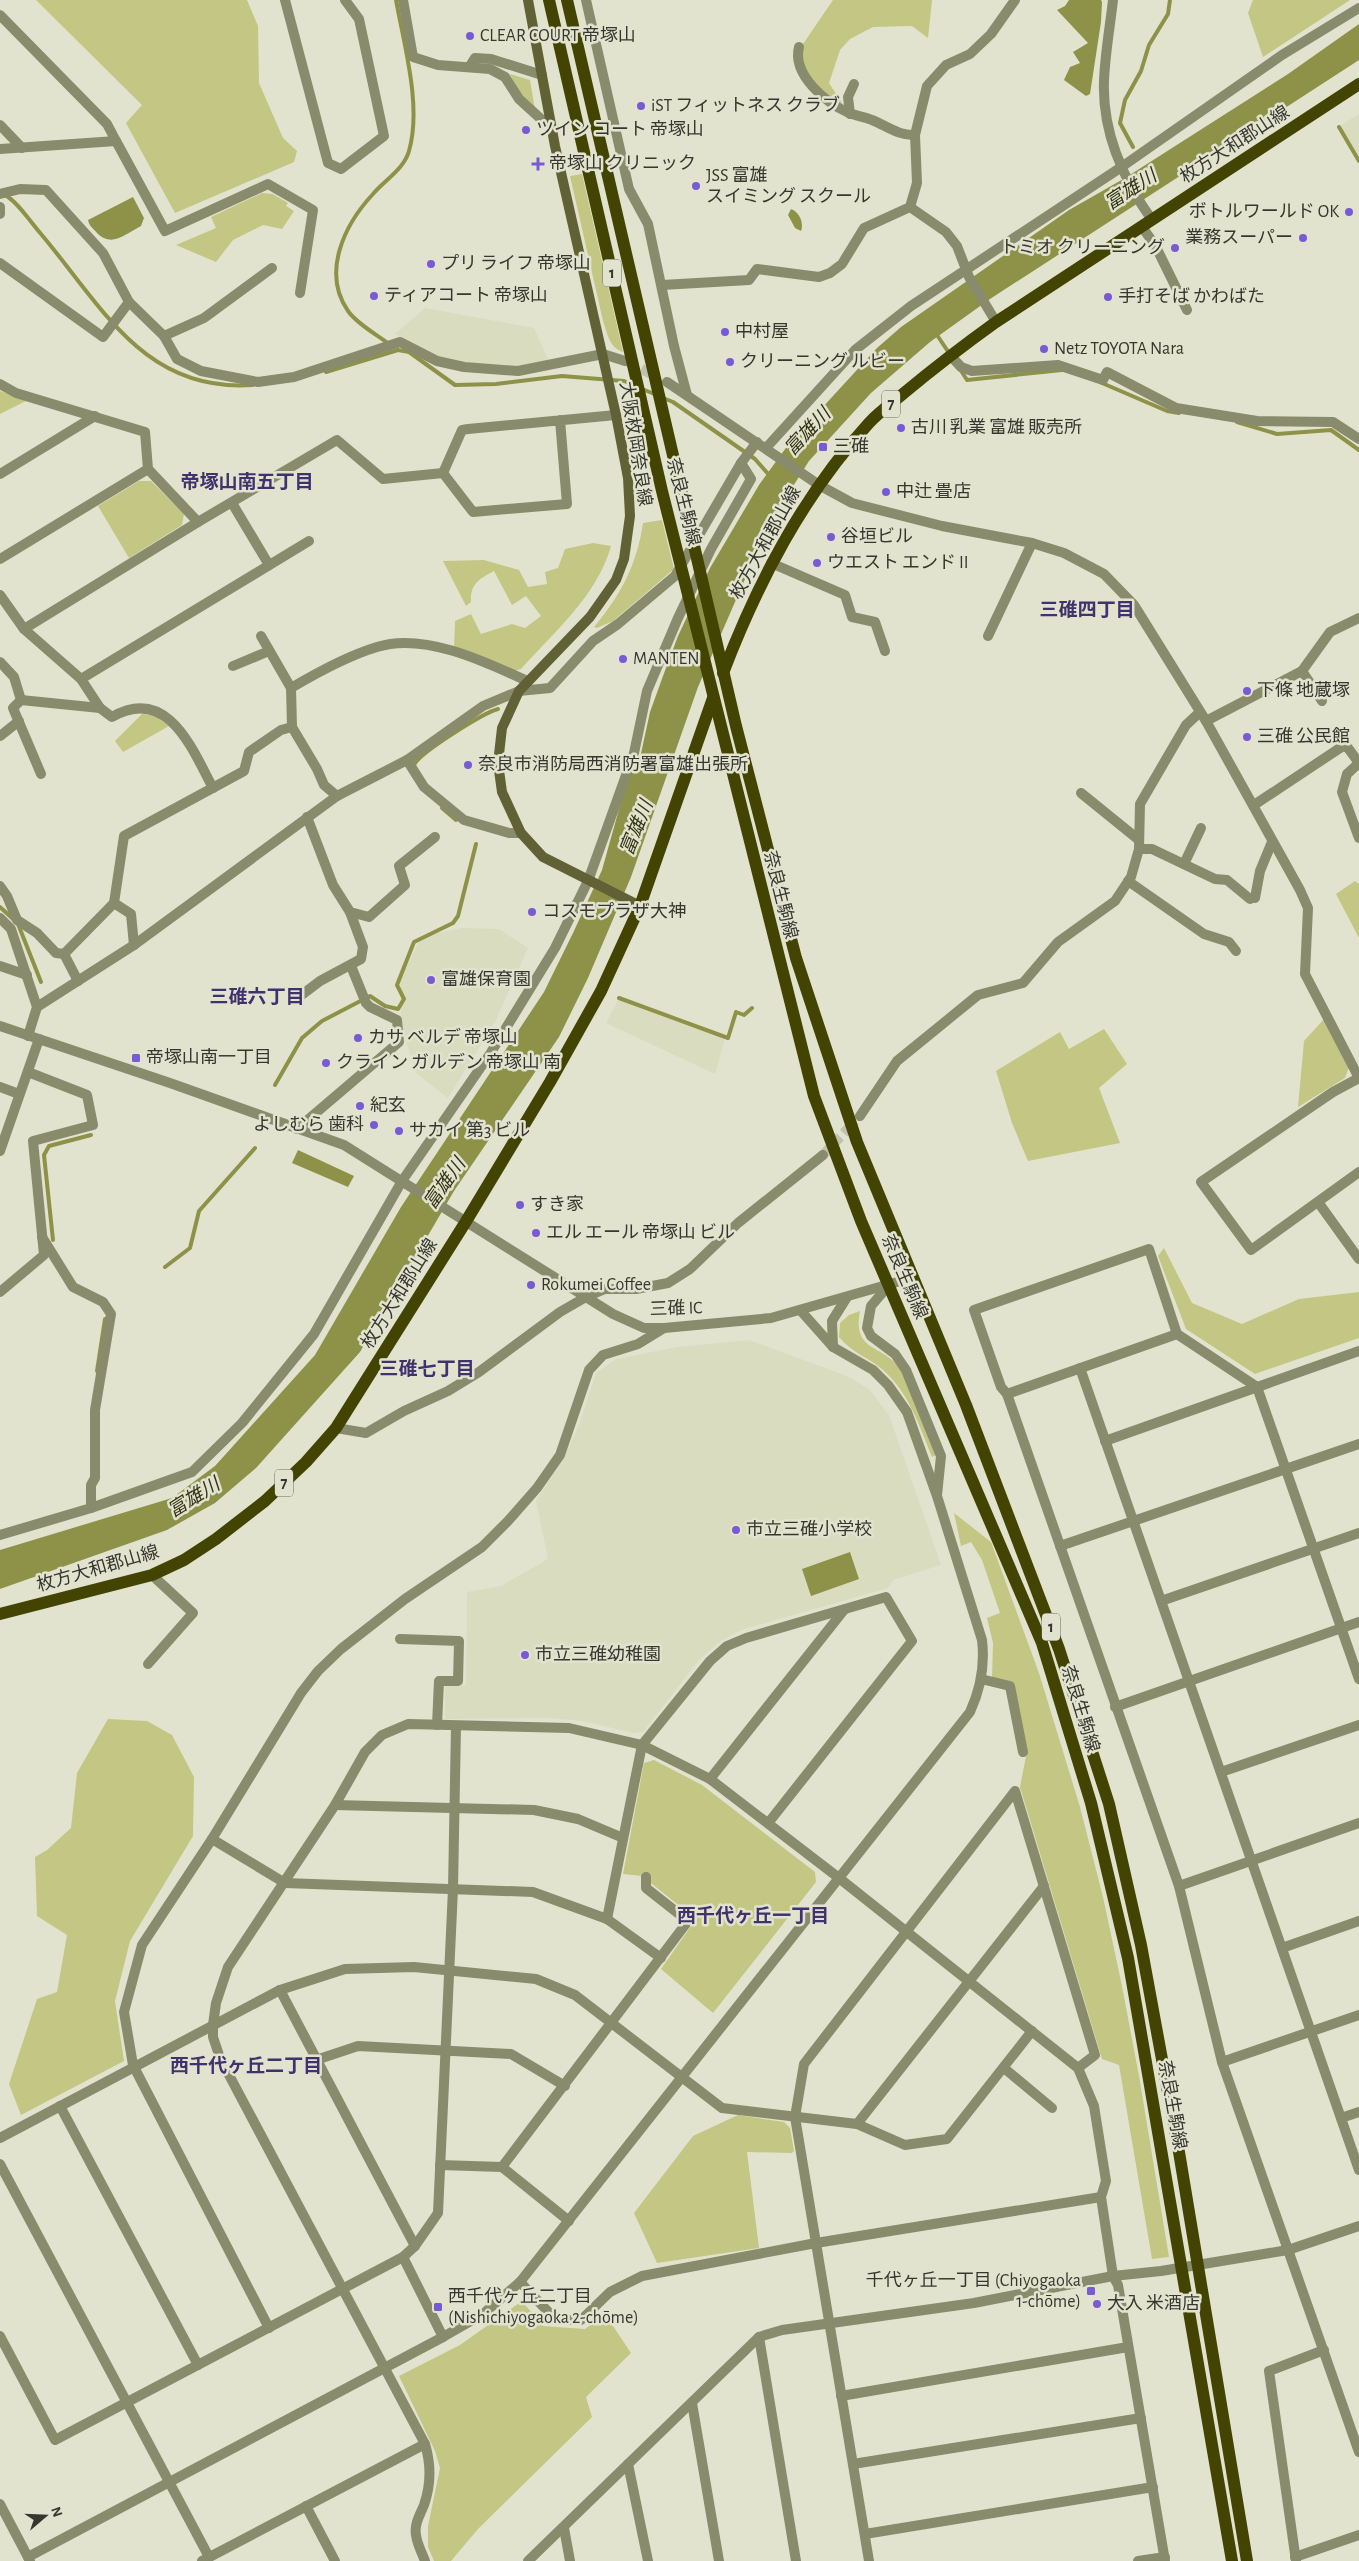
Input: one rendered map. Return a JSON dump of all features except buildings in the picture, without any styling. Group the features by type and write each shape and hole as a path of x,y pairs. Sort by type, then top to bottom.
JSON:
{"main road":[{"name":"大阪枚岡奈良線","path":"528,0 552,129 616,415 628,478 630,516 624,559 616,580 600,604 519,691 502,728 498,763 502,792 521,833 543,857 640,906"},
{"name":"奈良生駒線","path":"549,0 676,546 727,756 814,1096 861,1221 1042,1643 1091,1803 1128,1958 1232,2561"},
{"name":"奈良生駒線","path":"567,0 736,726 796,958 834,1077 911,1278 1013,1524 1059,1649 1109,1804 1141,1945 1179,2152 1247,2561"},
{"name":"枚方大和郡山線","path":"0,1614 152,1574 184,1560 216,1539 265,1501 301,1467 336,1428 550,1082 601,991 640,906 737,637 771,563 819,485 870,421 950,355 996,322 1359,84"}],"street":[{"path":"285,0 328,163 341,169 384,136 359,19 345,0"},
{"path":"403,0 413,57 438,65 490,69 505,77 519,99 552,129"},
{"path":"586,0 629,189 648,224 674,346 687,395"},
{"path":"662,285 749,280 757,269 819,277 830,273 842,264 864,228 910,207 917,182 915,135 927,86 946,65 970,54 977,48 991,34 1015,0"},
{"path":"1113,0 1104,81 1106,115 1120,168 1142,206 1155,245 1187,310"},
{"path":"766,448 855,350 910,306 968,273 1282,55 1359,8"},
{"path":"0,16 107,124 165,231 268,184 313,210 300,293"},
{"path":"799,47 797,64 822,95 850,114 871,119 904,136 915,135"},
{"path":"470,66 475,58 491,59 542,75"},
{"path":"850,114 848,97 854,84"},
{"path":"0,125 22,148"},
{"path":"0,149 116,141"},
{"path":"0,194 20,189 46,190 103,252 129,302 164,336 177,359 201,372 258,382 294,377 400,342 437,361 464,367 518,371 603,354 625,361"},
{"path":"0,207 0,214"},
{"path":"910,207 946,232 957,246 968,273 996,322"},
{"path":"0,263 103,337 129,302"},
{"path":"164,336 204,318 272,268"},
{"path":"950,355 961,367 972,371 1058,365 1103,380 1107,372 1176,408 1258,421 1333,422 1359,439"},
{"path":"667,382 802,474 852,503 942,526 1032,543 1064,553 1104,574 1134,605 1206,721 1300,890 1308,908 1305,974 1359,1078 1333,1092 1201,1182 1251,1250 1359,1172"},
{"path":"0,384 16,393 145,432 148,468 198,522"},
{"path":"444,473 462,430 616,415"},
{"path":"0,474 95,416"},
{"path":"444,473 473,512 567,504 560,420"},
{"path":"24,629 198,522 337,440 383,479 444,473"},
{"path":"37,1007 134,946 337,796 407,760 483,706 519,691 550,688 593,641 618,624 675,576 741,463 757,442"},
{"path":"0,1535 91,1508 192,1472 242,1423 314,1334 404,1182 490,1054 555,948 591,882 634,753 647,691 678,618 711,549 751,479 741,463"},
{"path":"0,560 148,468"},
{"path":"232,503 269,566"},
{"path":"81,679 309,541"},
{"path":"988,636 1032,543"},
{"path":"771,563 846,595 852,617 874,622 885,650"},
{"path":"0,595 24,629 81,679 100,708 112,717 132,708 158,712 171,719 189,744 213,788"},
{"path":"1206,721 1302,670 1330,632 1359,618"},
{"path":"260,636 291,688 292,727 317,769 324,785 337,796"},
{"path":"291,688 317,673 379,646 414,644 451,649 527,681"},
{"path":"233,666 268,651"},
{"path":"0,662 14,677 21,700"},
{"path":"1302,670 1322,701"},
{"path":"21,700 100,708"},
{"path":"21,700 13,708 40,774"},
{"path":"860,1116 897,1061 978,995 1023,983 1058,942 1115,900 1128,881 1139,844 1140,804 1186,725 1200,712"},
{"path":"0,736 18,721"},
{"path":"64,954 114,902 124,836 244,771 249,752 281,730 292,727"},
{"path":"1254,805 1343,746 1348,748 1359,763 1346,774 1342,792 1359,838"},
{"path":"407,760 424,787 464,820 508,833 521,833"},
{"path":"1081,794 1139,844 1152,848 1215,879 1226,880 1253,899 1260,871 1272,842"},
{"path":"295,1000 320,981 361,960 364,947 350,912 333,885 307,817"},
{"path":"1184,864 1201,828"},
{"path":"350,912 369,917 405,885 399,866 435,837"},
{"path":"1128,881 1204,934 1229,942 1236,951"},
{"path":"0,886 14,924 37,1007 28,1036"},
{"path":"114,902 131,914 134,946"},
{"path":"0,918 37,933 56,953 64,954"},
{"path":"64,954 78,981"},
{"path":"0,966 27,975"},
{"path":"297,1129 399,1042 397,1020 366,1003 351,966"},
{"name":"三碓 IC","path":"0,1026 170,1083 344,1145 404,1182 446,1211 586,1297 614,1314 644,1328 664,1328 771,1318 911,1278"},
{"path":"0,1151 38,1039"},
{"path":"0,1292 44,1255 33,1141 93,1125 87,1095 28,1072"},
{"path":"0,1087 19,1094"},
{"path":"336,1428 366,1433 404,1411 448,1391 479,1372 560,1312 586,1297 605,1289 636,1289 668,1283 690,1269 738,1223 823,1155"},
{"path":"1318,1202 1359,1259"},
{"path":"42,1237 73,1287 104,1302 110,1314 96,1410 95,1478 91,1485 91,1508"},
{"path":"1359,1679 1257,1387 1178,1334 1149,1249 974,1310 1002,1387 1007,1394 1178,1886 1222,2062 1359,2452"},
{"path":"889,1285 871,1306 867,1328 871,1336 901,1361 921,1406 941,1456 937,1496"},
{"path":"833,1347 832,1321 847,1297"},
{"path":"0,2504 27,2560 483,2314 520,2282 970,1712 977,1696 981,1679 984,1660 982,1640 937,1496 907,1412 888,1385 873,1370 833,1347 801,1310"},
{"path":"269,2328 133,2065 124,2012 142,1945 212,1840 318,1670 341,1649 405,1599 482,1546 508,1521 537,1488 560,1455 589,1370 603,1355 638,1344 664,1328"},
{"path":"1007,1394 1178,1334"},
{"path":"1106,1441 1359,1351"},
{"path":"1080,1368 1359,2170"},
{"path":"1060,1546 1359,1444"},
{"path":"1161,1601 1359,1533"},
{"path":"148,1664 193,1613 152,1574"},
{"path":"608,1919 642,1745 710,1661 727,1646 746,1638 886,1597 912,1641 768,1822"},
{"path":"710,1779 844,1610"},
{"path":"1115,1707 1359,1622"},
{"path":"400,1639 459,1641 458,1681 439,1681 437,1725"},
{"path":"981,1679 1010,1686 1022,1752"},
{"path":"425,2561 416,2535 417,2518 424,2505 430,2462 425,2444 220,2058 213,2037 216,2003 228,1967 335,1805 365,1752 382,1735 408,1724 569,1728 642,1745 710,1779 768,1822 1078,2068 1094,2106 1106,2181 1101,2197 1113,2276 1118,2285 1165,2559 1138,2561"},
{"path":"1221,1772 1359,1724"},
{"path":"0,2336 55,2440 403,2257 415,2246 438,2213 456,1809 456,1726"},
{"path":"869,2561 795,2117 804,2064 1015,1791 1095,2055 1078,2068"},
{"path":"335,1805 534,1810 578,1819 623,1838"},
{"path":"1178,1886 1359,1823"},
{"path":"212,1840 285,1882 532,1892 608,1919 661,1958"},
{"path":"502,2167 688,1921 646,1888 646,1877"},
{"path":"857,2124 1044,1886"},
{"path":"1282,1948 1359,1921"},
{"path":"0,2138 133,2065 280,1990 345,1969 414,1967 536,1979 575,1995 722,2108 857,2124 905,2145 947,2139 1032,2031"},
{"path":"280,1990 415,2246"},
{"path":"1222,2062 1359,2015"},
{"path":"316,2060 358,2046 511,2054 565,2086"},
{"path":"1004,2068 1052,2108"},
{"path":"60,2106 198,2365"},
{"path":"1341,2118 1359,2112"},
{"path":"0,2164 169,2482 205,2559 425,2444"},
{"path":"440,2164 502,2167 569,2221"},
{"path":"520,2282 556,2320 581,2320 610,2292 642,2276 816,2243 1101,2197"},
{"path":"528,2561 692,2404 759,2336 782,2330 974,2303 1113,2276 1160,2271 1288,2250 1359,2226"},
{"path":"403,2257 443,2337"},
{"path":"759,2336 796,2561"},
{"path":"841,2396 1128,2347"},
{"path":"1324,2350 1270,2371 1296,2559 1359,2535"},
{"path":"692,2404 719,2561"},
{"path":"853,2464 1140,2418"},
{"path":"628,2464 648,2561"},
{"path":"865,2534 1153,2487"},
{"path":"306,2506 335,2561"},
{"path":"564,2528 570,2561"}],"shaded area":[{"path":"36,0 247,0 258,26 259,83 283,138 297,151 294,162 175,213 126,123 142,105"},
{"path":"833,0 932,0 928,38 912,26 873,27 850,39 840,50 829,83 845,108 819,89 803,69 801,47"},
{"path":"1253,0 1350,0 1263,57 1248,13"},
{"path":"510,74 530,80 535,110 519,93"},
{"path":"1359,114 1359,156 1340,126"},
{"path":"582,174 623,352 612,344 603,321 570,176"},
{"path":"262,193 273,194 288,203 286,206 294,211 282,229 263,225 233,240 216,262 176,245 216,228 211,217"},
{"path":"425,308 534,328 549,361 513,367 454,361 436,356 395,334"},
{"path":"0,391 26,401 0,414"},
{"path":"139,481 151,481 184,514 182,525 129,558 98,506"},
{"path":"662,520 674,569 613,621 597,628 594,627 620,591 637,552 643,523"},
{"path":"593,543 611,546 596,581 573,612 521,669 515,671 454,649 455,621 471,614 481,634 512,624 525,628 541,616 526,596 512,605 494,571 474,586 471,602 466,606 443,561 484,560 519,570 528,587 547,584 545,572 558,568 565,549"},
{"path":"142,714 156,715 169,726 123,752 115,741"},
{"path":"1355,881 1359,884 1359,938 1336,894"},
{"path":"462,928 499,929 528,948 496,1020 448,1098 416,1073 401,1024 400,980 422,936"},
{"path":"618,1000 725,1038 715,1074 606,1023"},
{"path":"1325,1018 1349,1067 1345,1078 1298,1107 1304,1041"},
{"path":"1104,1029 1127,1064 1099,1088 1120,1143 1028,1161 1012,1123 996,1071 1060,1032 1069,1049"},
{"path":"1164,1248 1192,1303 1242,1324 1299,1299 1359,1292 1359,1338 1255,1374 1186,1329 1158,1256"},
{"path":"860,1311 859,1325 861,1334 865,1341 886,1355 900,1369 915,1399 936,1455 932,1457 907,1399 892,1379 883,1370 849,1347 839,1337 840,1323 849,1315"},
{"name":"市立三碓小学校","path":"749,1340 847,1376 869,1389 889,1415 941,1565 893,1580 888,1588 744,1629 721,1641 699,1660 643,1732 633,1733 583,1721 546,1718 445,1719 445,1686 466,1685 467,1592 501,1586 548,1559 536,1501 565,1456 579,1425 596,1373 616,1359 677,1347"},
{"path":"954,1513 991,1542 1039,1673 1080,1807 1103,1897 1122,1986 1169,2257 1152,2259 1119,2065 1102,2059 1020,1787 1027,1751 1013,1682 992,1678 993,1643 987,1618 1000,1613 982,1560 971,1542 961,1546"},
{"path":"108,1719 147,1721 172,1735 194,1777 193,1836 130,1941 115,2001 124,2061 21,2115 9,2084 37,1999 57,1992 67,1935 37,1916 35,1857 47,1850 71,1828 77,1773"},
{"path":"654,1760 702,1785 815,1872 816,1882 713,2013 661,1969 696,1919 642,1876 623,1874 644,1763"},
{"path":"738,2115 784,2122 790,2128 794,2151 792,2153 747,2152 759,2248 657,2263 634,2213 693,2136"},
{"path":"522,2301 543,2326 585,2329 605,2314 631,2353 586,2397 592,2417 478,2529 451,2561 434,2561 428,2547 428,2526 440,2468 435,2451 399,2376 460,2345"}],"water":[{"path":"1069,0 1101,0 1102,2 1101,22 1090,94 1086,96 1064,80 1070,67 1080,63 1073,52 1088,43 1057,10 1065,6"},
{"name":"富雄川","path":"1359,24 1359,60 990,299 930,342 871,393 809,461 783,502 752,563 698,687 631,877 588,978 559,1037 454,1191 360,1352 256,1468 215,1503 167,1530 0,1589 0,1550 172,1498 215,1466 315,1355 401,1207 544,992 602,870 628,777 640,758 650,712 678,636 710,568 759,485 788,445 877,348 901,327 1069,210 1125,178 1288,74"},
{"path":"133,197 144,218 141,226 119,238 108,239 97,233 90,225 88,220"},
{"path":"791,209 801,218 801,231 795,228 788,215"},
{"path":"298,1150 354,1176 348,1187 292,1163"},
{"path":"850,1552 859,1579 811,1596 802,1569"}],"waterway":[{"path":"389,344 362,325 348,311 340,296 337,265 340,249 353,219 373,194 399,169 409,151 413,133 413,95 396,0"},
{"path":"1133,147 1120,123 1125,100 1141,71 1149,45 1168,14 1170,0"},
{"path":"1339,127 1359,161"},
{"path":"5,195 24,213 106,316 129,340 154,360 182,375 215,384 253,385"},
{"path":"935,332 949,353"},
{"path":"326,372 398,350 409,352 455,385 496,384 562,376 624,381 634,385"},
{"path":"960,369 967,380 1062,370"},
{"path":"1102,383 1167,411 1179,413"},
{"path":"642,389 657,395"},
{"path":"663,398 673,402 755,459 770,476"},
{"path":"1237,422 1277,434 1331,430 1359,450"},
{"path":"414,765 418,759 452,734 498,709"},
{"path":"442,808 456,820"},
{"path":"275,1085 302,1038 322,1021 370,996 385,1006 398,1009 404,999 397,985 414,942 453,923 458,916 476,844"},
{"path":"0,907 13,919"},
{"path":"18,924 41,982"},
{"path":"619,998 728,1038 736,1012 744,1015 752,1008"},
{"path":"53,1240 44,1155 49,1146 91,1135"},
{"path":"165,1267 190,1248 199,1211 255,1148"},
{"path":"97,1371 105,1319"}],"tunnel":[{"path":"628,362 657,377"},
{"path":"823,1155 855,1121"}],"place":[{"name":"CLEAR COURT 帝塚山","path":"470,36"},
{"name":"iST フィットネス クラブ","path":"641,106"},
{"name":"ツイン コート 帝塚山","path":"526,130"},
{"name":"帝塚山 クリニック","path":"538,164"},
{"name":"JSS 富雄 スイミング スクール","path":"696,186"},
{"name":"ボトルワールド OK","path":"1349,212"},
{"name":"業務スーパー","path":"1303,238"},
{"name":"トミオ クリーニング","path":"1175,248"},
{"name":"プリ ライフ 帝塚山","path":"431,264"},
{"name":"ティアコート 帝塚山","path":"374,296"},
{"name":"手打そば かわばた","path":"1108,297"},
{"name":"中村屋","path":"725,332"},
{"name":"Netz TOYOTA Nara","path":"1044,349"},
{"name":"クリーニング ルビー","path":"730,362"},
{"name":"古川 乳業 富雄 販売所","path":"901,428"},
{"name":"三碓","path":"823,447"},
{"name":"中辻 畳店","path":"886,492"},
{"name":"谷垣ビル","path":"831,537"},
{"name":"ウエスト エンド II","path":"817,563"},
{"name":"MANTEN","path":"623,659"},
{"name":"下條 地蔵塚","path":"1247,691"},
{"name":"三碓 公民館","path":"1247,737"},
{"name":"奈良市消防局西消防署富雄出張所","path":"468,765"},
{"name":"コスモプラザ大神","path":"532,912"},
{"name":"富雄保育園","path":"431,980"},
{"name":"カサ ベルデ 帝塚山","path":"358,1038"},
{"name":"帝塚山南一丁目","path":"136,1058"},
{"name":"クライン ガルデン 帝塚山 南","path":"326,1063"},
{"name":"紀玄","path":"360,1106"},
{"name":"よしむら 歯科","path":"374,1125"},
{"name":"サカイ 第3 ビル","path":"399,1131"},
{"name":"すき家","path":"520,1205"},
{"name":"エル エール 帝塚山 ビル","path":"536,1233"},
{"name":"Rokumei Coffee","path":"531,1285"},
{"name":"市立三碓小学校","path":"736,1530"},
{"name":"市立三碓幼稚園","path":"525,1655"},
{"name":"千代ヶ丘一丁目 (Chiyogaoka 1-chōme)","path":"1091,2291"},
{"name":"大入 米酒店","path":"1097,2304"},
{"name":"西千代ヶ丘二丁目 (Nishichiyogaoka 2-chōme)","path":"438,2307"}],"district":[{"name":"帝塚山南五丁目","path":"247,482"},
{"name":"三碓四丁目","path":"1087,610"},
{"name":"三碓六丁目","path":"257,997"},
{"name":"三碓七丁目","path":"427,1369"},
{"name":"西千代ヶ丘一丁目","path":"753,1916"},
{"name":"西千代ヶ丘二丁目","path":"246,2066"}]}
